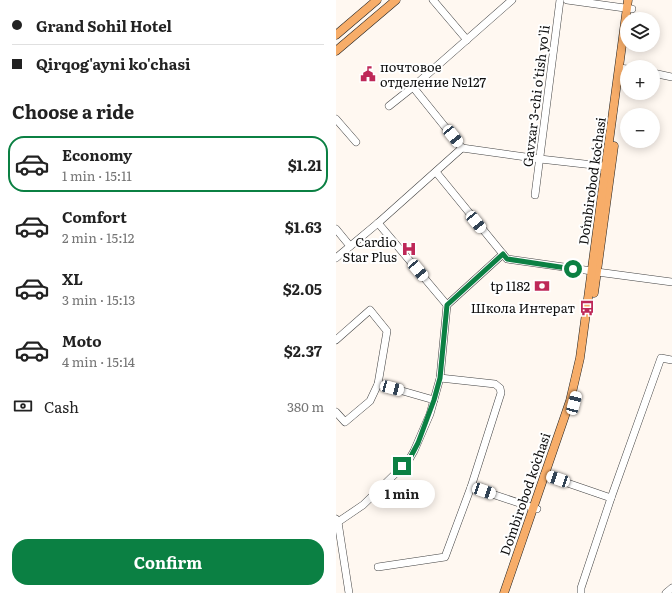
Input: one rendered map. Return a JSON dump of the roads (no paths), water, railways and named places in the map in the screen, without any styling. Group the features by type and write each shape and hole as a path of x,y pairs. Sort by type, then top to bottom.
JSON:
{"main road":[{"path":"336,51 396,0"},
{"name":"Doʻmbirobod koʻchasi","path":"624,60 629,6 633,0"},
{"path":"336,35 375,2 382,12"},
{"name":"Doʻmbirobod koʻchasi","path":"504,593 547,476 577,373 594,272 620,88"},
{"name":"Doʻmbirobod koʻchasi","path":"509,593 535,509"}],"street":[{"path":"433,0 466,40"},
{"path":"389,106 413,87 512,0"},
{"name":"Gavxar 3-chi o'tish yo'li","path":"536,195 560,0"},
{"path":"567,0 629,6"},
{"path":"660,74 672,77"},
{"path":"413,87 462,148 608,167"},
{"path":"336,119 356,142"},
{"path":"336,258 378,223 462,148"},
{"path":"436,172 507,259 672,282"},
{"path":"378,223 447,305"},
{"path":"336,229 350,246"},
{"path":"349,593 337,521 364,505 410,458 425,427 440,378 447,305 503,254"},
{"path":"336,340 370,310 387,331 378,384 370,402 345,422 336,412"},
{"path":"581,593 581,588 611,498 661,358 672,360"},
{"path":"378,566 445,557 471,487 501,390 495,384 440,378"},
{"path":"378,384 434,400"},
{"path":"547,476 611,498"},
{"path":"471,487 535,509"},
{"path":"666,593 672,588"}],"place":[{"name":"почтовое отделение №127","path":"368,74"},
{"name":"Cardio Star Plus","path":"409,249"},
{"name":"tp 1182","path":"542,286"},
{"name":"Школа Интерат","path":"587,308"}]}
